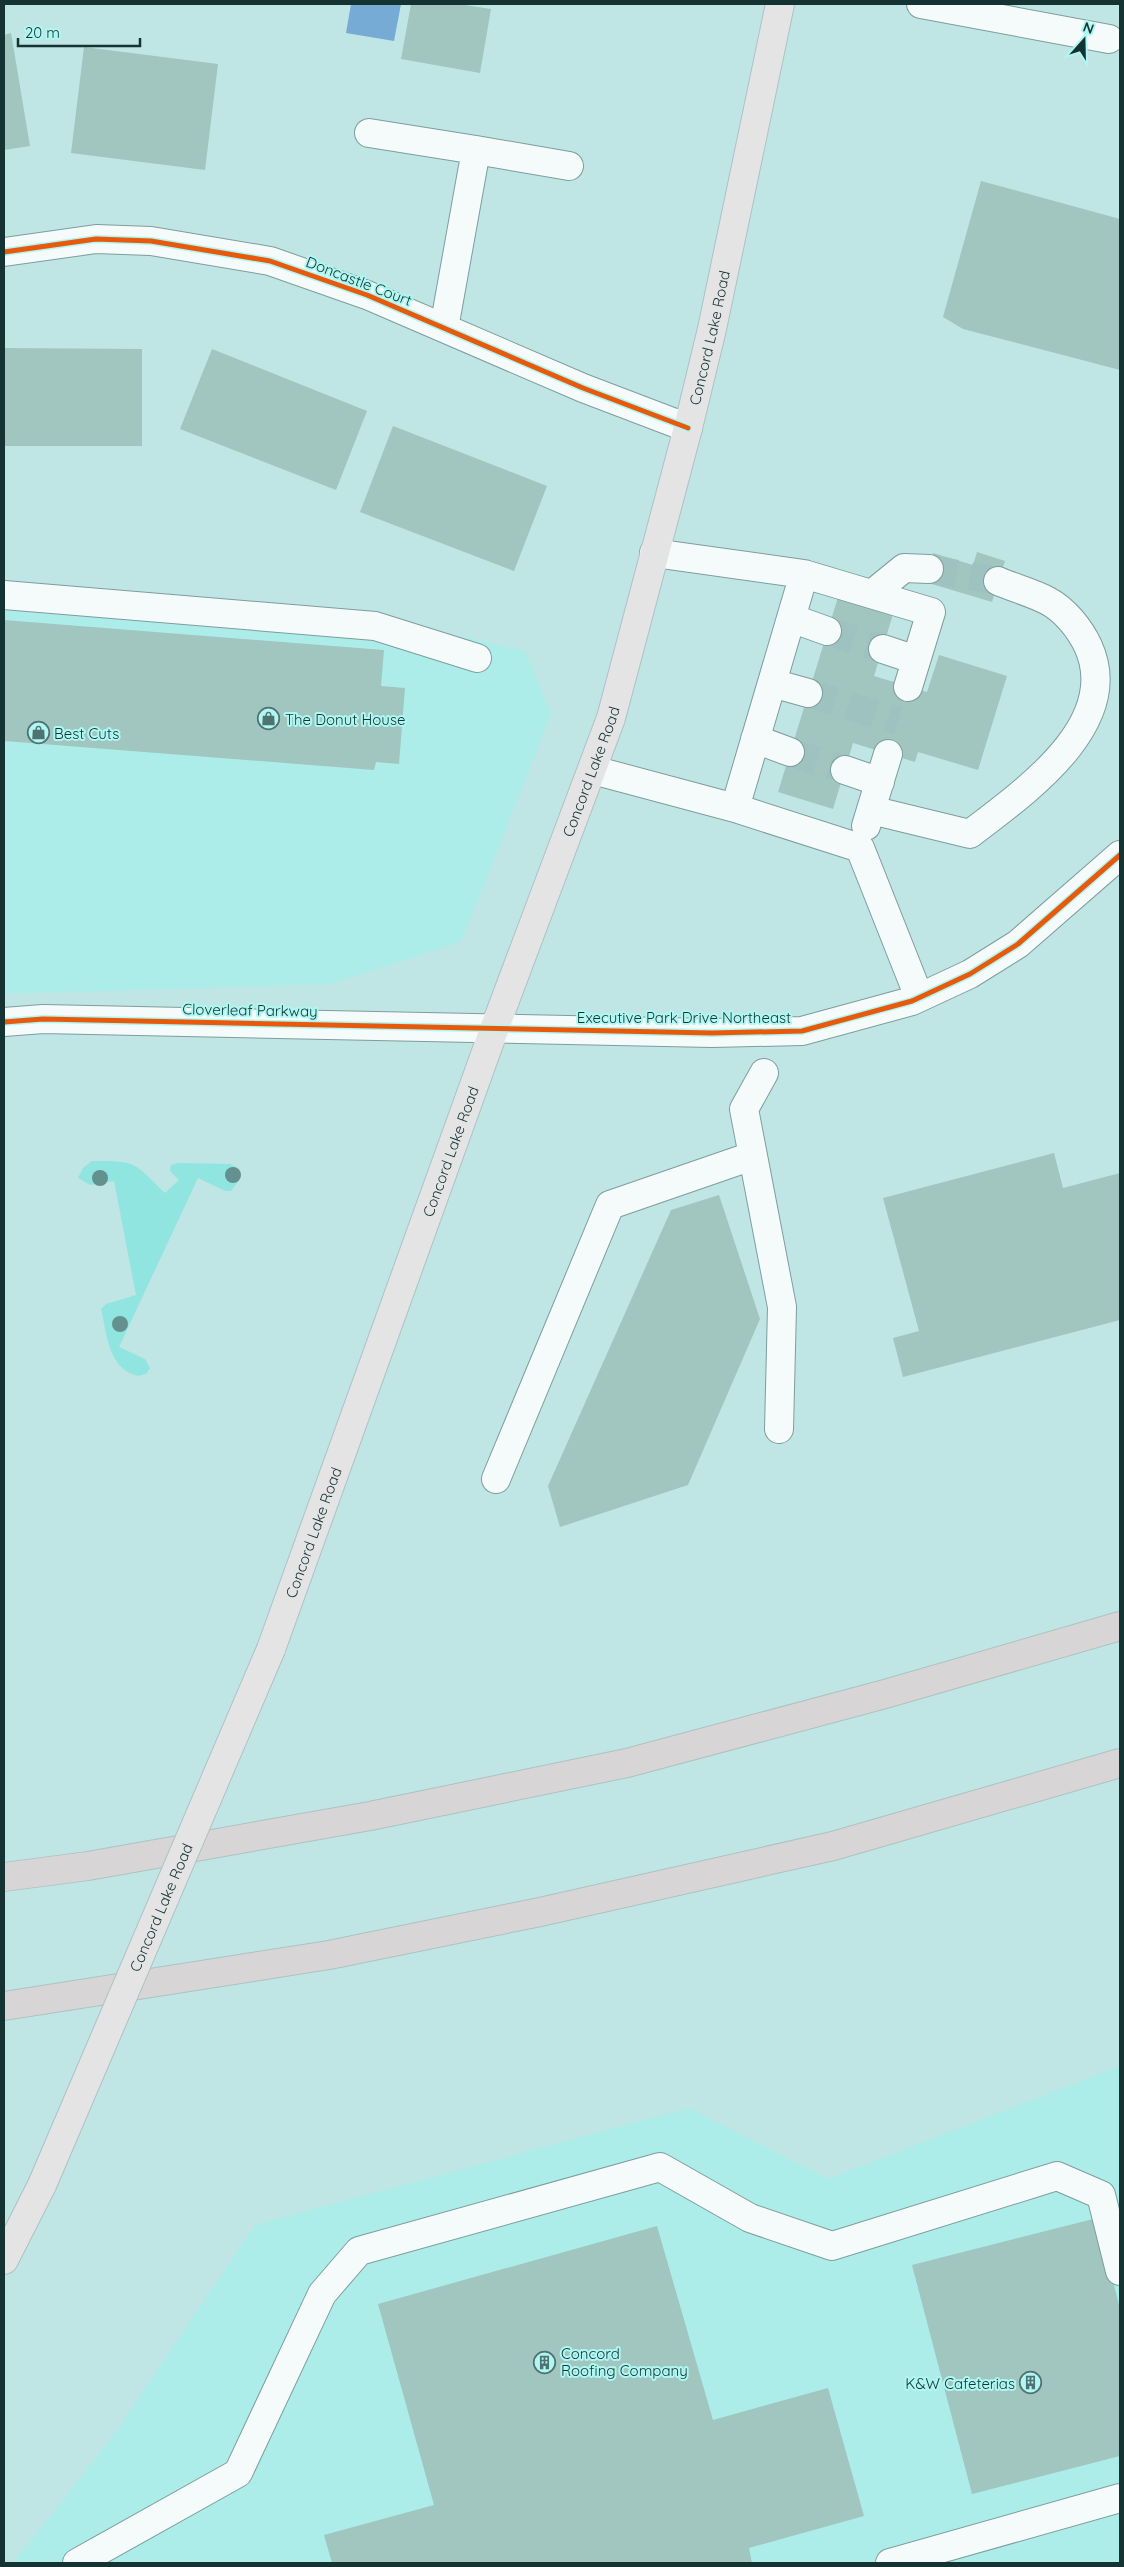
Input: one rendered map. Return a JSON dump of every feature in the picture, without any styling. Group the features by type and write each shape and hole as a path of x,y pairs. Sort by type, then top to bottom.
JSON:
{"highway":[{"path":"4,1877 88,1866 370,1816 627,1763 885,1694 1120,1626"},
{"path":"4,2006 329,1955 540,1912 833,1846 1120,1763"}],"main road":[{"name":"Concord Lake Road","path":"4,2260 42,2185 272,1649 495,1027 611,718 688,428 712,329 780,4"}],"street":[{"path":"938,5 1109,39"},
{"path":"369,133 569,166"},
{"path":"444,328 476,150"},
{"name":"Doncastle Court","path":"4,252 96,239 151,241 270,261 367,295 583,388 688,428"},
{"path":"654,553 804,574 931,612 908,687"},
{"path":"872,594 904,568 929,568"},
{"path":"735,808 804,574"},
{"path":"871,810 970,834 1029,789 1071,746 1087,718 1097,688 1094,659 1080,629 1049,601 998,582"},
{"path":"4,595 375,626 477,658"},
{"path":"791,618 827,632"},
{"path":"882,649 916,660"},
{"path":"772,683 808,693"},
{"path":"755,739 790,752"},
{"path":"888,754 860,848 919,997"},
{"path":"592,770 735,808 860,848"},
{"path":"845,770 880,782"},
{"name":"Executive Park Drive Northeast","path":"495,1027 712,1033 802,1031 919,997 970,974 1018,944 1120,856"},
{"name":"Cloverleaf Parkway","path":"4,1022 43,1019 495,1027"},
{"path":"764,1073 744,1109 782,1307 779,1429"},
{"path":"496,1479 610,1205 752,1156"},
{"path":"76,2563 238,2473 322,2294 359,2251 660,2167 750,2218 832,2246 1057,2176 1101,2195 1120,2271"},
{"path":"890,2563 1120,2498"}],"shaded area":[{"path":"351,4 401,4 394,41 346,33"},
{"path":"4,591 380,617 525,651 551,714 461,942 330,984 4,994"},
{"path":"92,1161 134,1165 165,1193 179,1180 170,1171 171,1165 178,1163 230,1164 238,1168 238,1182 231,1191 225,1191 198,1178 119,1347 145,1359 150,1368 146,1374 138,1376 120,1366 110,1349 107,1339 101,1309 106,1304 136,1295 114,1181 90,1185 78,1178 83,1168"},
{"path":"1120,2066 1120,2563 13,2563 111,2439 255,2225 689,2108 828,2179"}],"building":[{"path":"411,4 458,4 491,9 480,73 401,59"},
{"path":"11,33 30,146 4,150 4,35"},
{"path":"84,47 218,64 205,170 71,153"},
{"path":"981,181 1120,219 1120,370 963,329 943,317"},
{"path":"4,348 142,349 142,446 4,446"},
{"path":"212,349 367,411 336,490 180,429"},
{"path":"393,426 547,486 514,571 360,512"},
{"path":"977,552 1005,561 992,602 925,582 933,553 973,565"},
{"path":"839,594 894,611 874,676 927,692 939,655 1007,676 978,770 918,752 915,762 853,743 833,809 778,792"},
{"name":"The Donut House","path":"4,620 384,650 381,686 405,688 399,764 376,762 374,770 4,741"},
{"path":"1054,1153 1063,1188 1120,1173 1120,1320 903,1377 893,1338 919,1331 883,1198"},
{"path":"719,1195 760,1319 688,1485 560,1527 548,1486 671,1210"},
{"name":"K&W Cafeterias","path":"1097,2218 1120,2309 1120,2456 972,2494 912,2265"},
{"name":"Concord Roofing Company","path":"657,2226 713,2420 828,2388 864,2516 749,2548 752,2563 332,2563 324,2535 434,2505 378,2304"}],"tunnel":[{"path":"929,569 998,581"},
{"path":"827,631 883,649"},
{"path":"808,693 898,721"},
{"path":"790,752 845,770"}],"cycle path":[{"path":"4,252 96,239 151,241 270,261 367,295 583,388 688,428"},
{"path":"4,1022 43,1019 712,1033 802,1031 912,1001 970,974 1018,944 1120,855"}],"place":[{"name":"The Donut House","path":"269,719"},
{"name":"Best Cuts","path":"38,733"},
{"name":"Concord Roofing Company","path":"545,2362"},
{"name":"K&W Cafeterias","path":"1031,2383"}]}
